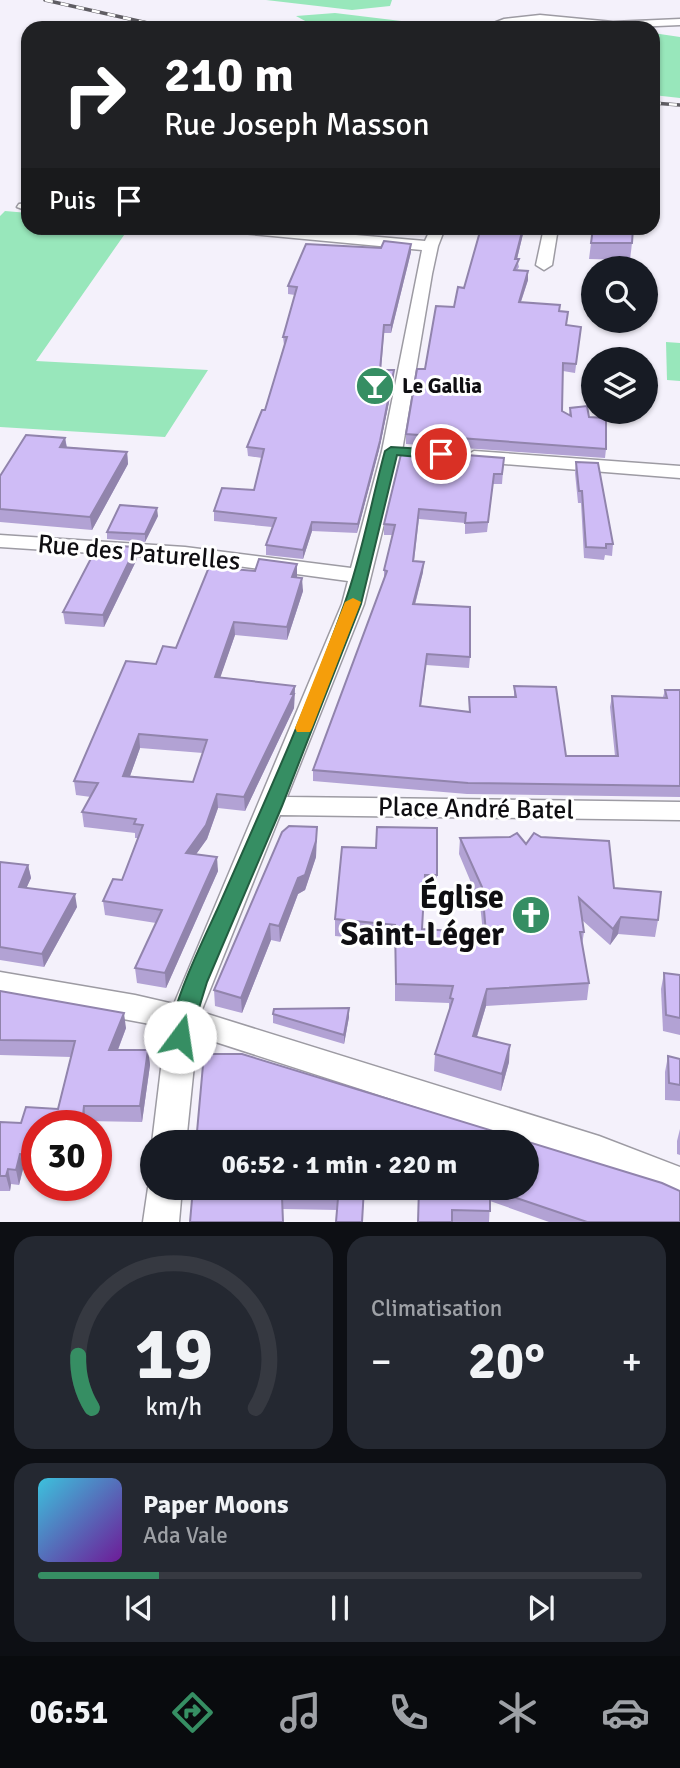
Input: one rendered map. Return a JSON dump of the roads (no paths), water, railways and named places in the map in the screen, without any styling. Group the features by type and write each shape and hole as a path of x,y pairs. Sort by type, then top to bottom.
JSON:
{"street":[{"path":"513,21 570,21"},
{"path":"660,23 680,22"},
{"path":"660,32 680,35"},
{"path":"170,1130 183,1019 272,806 353,604 361,576 391,451 434,237 389,235"},
{"path":"544,265 550,235"},
{"path":"391,451 415,453"},
{"path":"454,456 680,472"},
{"name":"Rue des Paturelles","path":"0,541 186,553 361,576"},
{"name":"Place André Batel","path":"272,806 680,811"},
{"path":"0,984 135,1007 183,1019 599,1151 680,1183"},
{"path":"161,1222 164,1200"}],"railway":[{"path":"45,0 139,21"},
{"path":"660,104 680,105"}],"place":[{"name":"Le Gallia","path":"375,386"},
{"name":"Église Saint-Léger","path":"531,915"}]}
